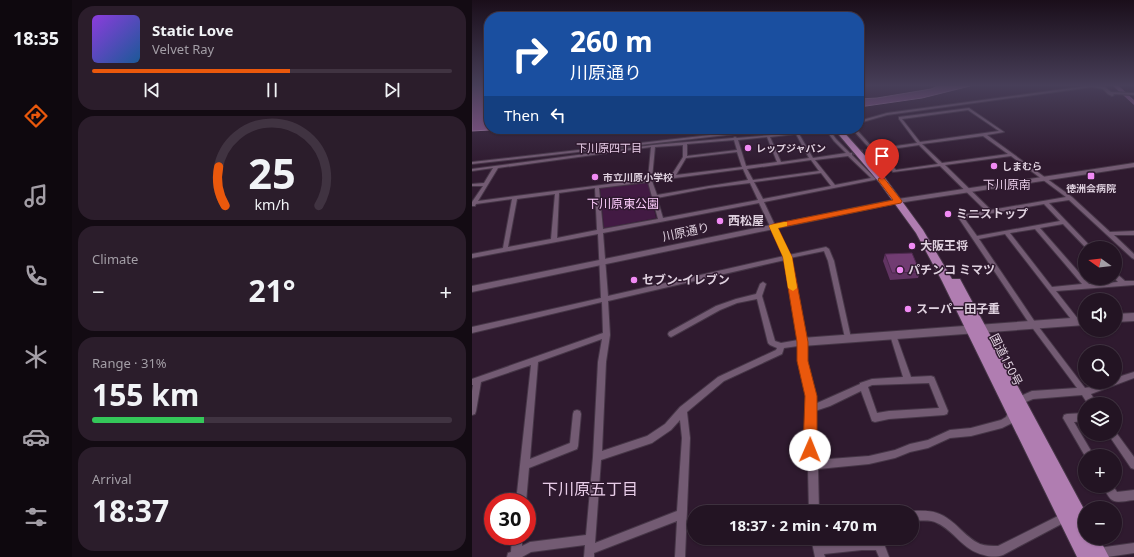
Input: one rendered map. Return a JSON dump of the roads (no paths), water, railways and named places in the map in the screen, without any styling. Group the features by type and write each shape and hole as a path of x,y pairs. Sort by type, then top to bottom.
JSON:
{"highway":[{"name":"国道150号","path":"841,134 902,201"},
{"name":"国道150号","path":"846,134 902,201 976,328 1016,407 1066,517 1093,551"},
{"name":"国道150号","path":"1016,407 1078,518"}],"street":[{"path":"864,121 887,114 902,112"},
{"path":"946,112 900,118 919,143 990,212"},
{"path":"873,150 1002,132 973,112"},
{"path":"472,163 731,134"},
{"path":"472,170 652,146 787,134"},
{"path":"798,134 812,159 834,187"},
{"path":"472,256 874,180 851,154 830,134"},
{"path":"859,134 895,171 1012,155"},
{"path":"984,135 1070,198 1134,258"},
{"path":"768,136 779,163"},
{"path":"735,138 744,167 788,257 802,342 802,361 811,396 810,450 813,465 814,505"},
{"path":"673,177 685,157 685,143"},
{"path":"652,146 650,180 661,220"},
{"path":"685,157 739,151"},
{"path":"472,204 851,154"},
{"name":"川原通り","path":"472,290 773,226 902,201 1134,165"},
{"path":"472,204 497,166"},
{"path":"1125,166 1134,172"},
{"path":"655,197 751,181 822,172"},
{"path":"472,185 486,184"},
{"path":"597,187 607,335 602,362 590,554 682,514"},
{"path":"554,241 557,192"},
{"path":"505,250 516,197"},
{"path":"1070,198 961,217 1033,324 1088,397"},
{"path":"1045,202 1082,241"},
{"path":"975,238 1064,222"},
{"path":"1036,227 1087,286"},
{"path":"1007,233 1050,289 1078,319"},
{"path":"1109,234 1134,234"},
{"path":"472,330 823,248 826,249 831,261 848,338"},
{"path":"1050,289 1134,283"},
{"path":"763,284 759,296 771,340 774,344 781,346 802,342 848,338 1078,321"},
{"path":"671,334 718,308 736,301 759,296"},
{"path":"1122,318 1134,317"},
{"path":"472,411 475,381 607,335"},
{"path":"893,335 908,380"},
{"path":"597,457 649,440 668,427 684,410 722,379 779,352 781,346"},
{"path":"522,493 535,360"},
{"path":"813,465 869,460 928,444 950,434 993,427 1009,420 1016,407 1032,395 1095,389 1134,375"},
{"path":"811,409 828,403 863,385 872,382 931,379 944,411 875,418 863,385"},
{"path":"680,557 686,438 684,410"},
{"path":"525,464 574,446 577,414"},
{"path":"1078,417 1067,418 1078,436"},
{"path":"1118,441 1134,465"},
{"path":"1112,493 1115,497 1134,495"},
{"path":"919,517 939,518 975,548 989,552 999,551 1066,517"},
{"path":"514,556 530,547 591,539"},
{"path":"514,556 516,545"},
{"path":"818,548 861,545"},
{"path":"879,545 884,557"},
{"path":"1093,551 1134,548"}],"tunnel":[{"path":"852,153 870,151"}],"place":[{"name":"レップジャパン","path":"748,148"},
{"name":"しまむら","path":"994,166"},
{"name":"徳洲会病院","path":"1091,176"},
{"name":"市立川原小学校","path":"595,177"},
{"name":"ミニストップ","path":"948,214"},
{"name":"西松屋","path":"720,221"},
{"name":"大阪王将","path":"912,246"},
{"name":"パチンコ ミマツ","path":"900,270"},
{"name":"セブン-イレブン","path":"634,280"},
{"name":"スーパー田子重","path":"908,309"}],"district":[{"name":"下川原四丁目","path":"609,148"},
{"name":"下川原南","path":"1007,185"},
{"name":"下川原五丁目","path":"590,489"}],"park label":[{"name":"下川原東公園","path":"623,204"}]}
